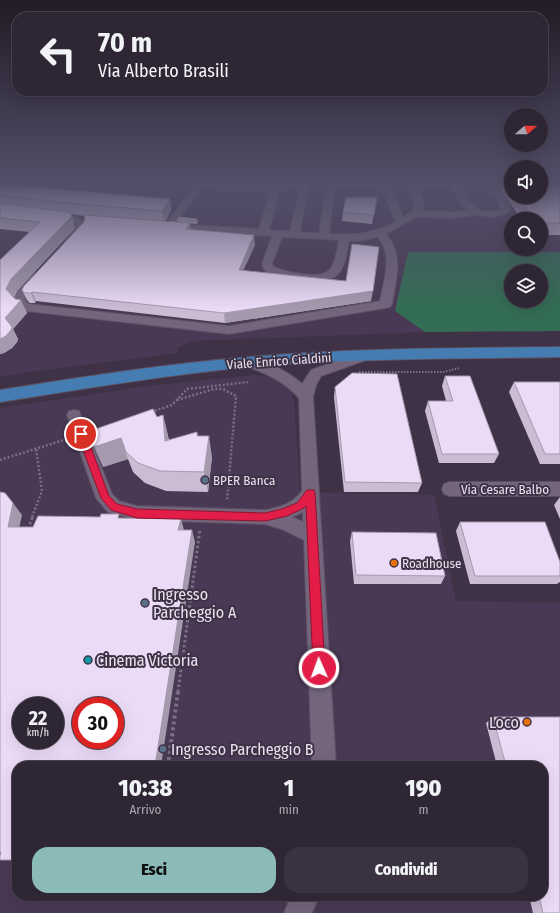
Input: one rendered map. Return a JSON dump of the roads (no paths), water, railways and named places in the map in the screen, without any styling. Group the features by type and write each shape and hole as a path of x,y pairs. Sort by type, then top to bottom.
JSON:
{"main road":[{"name":"Viale Enrico Cialdini","path":"0,396 316,349 560,343"},
{"name":"Viale Enrico Cialdini","path":"0,383 129,365 248,358 560,352"}],"street":[{"path":"62,250 82,228 80,224"},
{"path":"167,224 165,226 345,238 365,238 381,234 399,224"},
{"path":"263,232 265,224"},
{"path":"294,234 298,224"},
{"path":"324,236 326,224"},
{"path":"278,233 267,264 269,269 280,274 319,278 328,277 336,270 345,238"},
{"path":"47,266 22,294 19,301 26,307 229,330 386,304 392,253 387,240 381,234"},
{"path":"324,761 306,396 309,385 316,373 360,357"},
{"path":"248,358 292,381 306,396"},
{"path":"74,415 105,498 114,507 137,513 265,517 276,519 304,530 312,536"},
{"name":"Via Cesare Balbo","path":"450,489 560,489"},
{"path":"265,517 283,513 300,506 310,493"},
{"path":"298,913 303,901"}],"place":[{"name":"BPER Banca","path":"205,480"},
{"name":"Roadhouse","path":"394,563"},
{"name":"Ingresso Parcheggio A","path":"145,603"},
{"name":"Cinema Victoria","path":"88,660"},
{"name":"Loco","path":"527,722"},
{"name":"Ingresso Parcheggio B","path":"163,749"}]}
